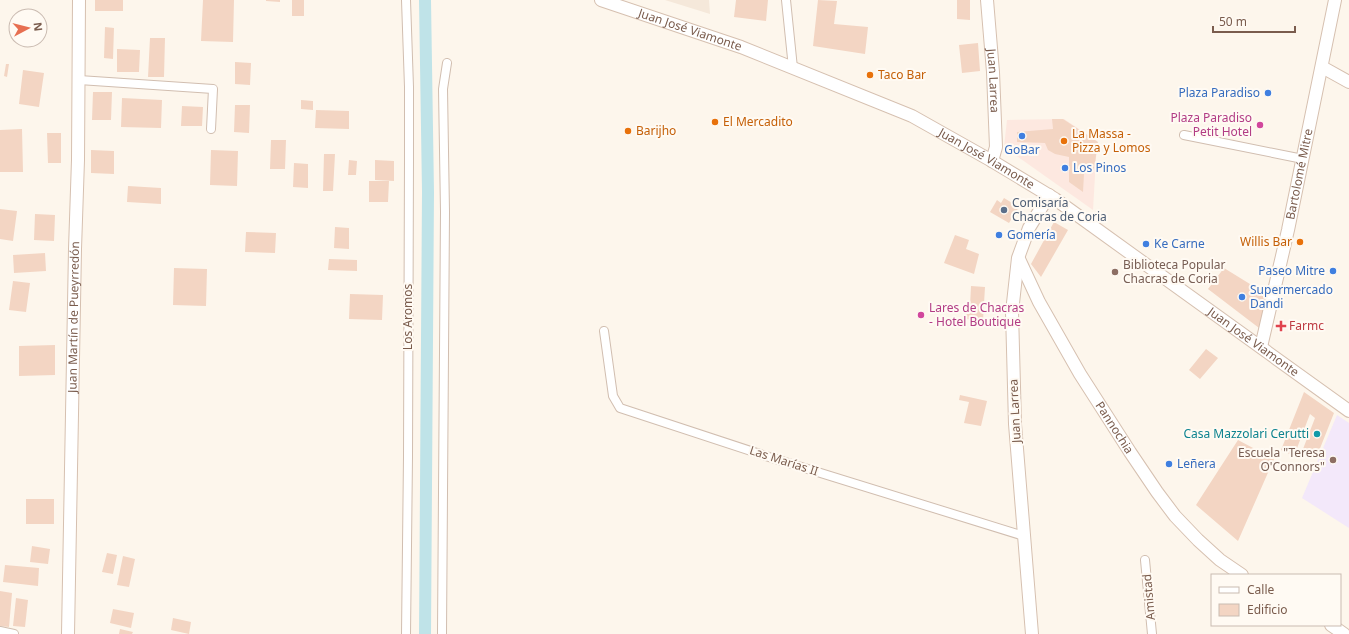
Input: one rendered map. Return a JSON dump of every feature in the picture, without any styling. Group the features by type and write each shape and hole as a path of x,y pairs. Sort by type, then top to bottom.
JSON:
{"main road":[{"name":"Juan Martín de Pueyrredón","path":"68,634 74,257 79,80 79,0"},
{"name":"Juan José Viamonte","path":"601,0 624,4 741,47 912,116 1049,195 1349,411"},
{"name":"Juan Larrea","path":"987,0 996,147 992,161"},
{"name":"Bartolomé Mitre","path":"1261,348 1303,159 1335,0"},
{"path":"1322,67 1349,82"},
{"name":"Juan Larrea","path":"1032,634 1015,424 1012,312 1018,258 1029,228 1049,195"},
{"name":"Pannochia","path":"1018,258 1039,302 1080,374 1157,492 1175,516 1198,540 1220,560 1241,574"},
{"path":"1332,626 1344,634"}],"street":[{"name":"Los Aromos","path":"406,0 409,87 406,634"},
{"path":"786,0 793,68"},
{"path":"442,634 445,220 443,89 446,63"},
{"path":"79,80 213,89 211,129"},
{"path":"1184,135 1303,159"},
{"name":"Las Marías II","path":"604,331 613,396 620,408 1024,536"},
{"name":"Amistad","path":"1145,560 1152,634"},
{"path":"0,631 14,634"}],"shaded area":[{"path":"665,0 709,0 710,14"},
{"name":"Los Pinos","path":"1064,119 1097,141 1093,210 1004,147 1007,120"},
{"name":"Escuela \"Teresa O'Connors\"","path":"1337,415 1349,423 1349,528 1302,498"}],"building":[{"path":"95,0 123,0 123,11 95,11"},
{"path":"203,0 234,0 233,42 201,41"},
{"path":"280,0 280,2 266,1"},
{"path":"292,0 304,0 304,16 292,16"},
{"path":"736,0 768,0 766,21 734,17"},
{"path":"818,0 837,1 834,24 868,27 865,54 813,46"},
{"path":"957,0 970,0 970,20 957,19"},
{"path":"105,27 114,28 113,59 104,58"},
{"path":"150,38 165,38 164,77 148,77"},
{"path":"978,43 980,71 962,73 959,45"},
{"path":"117,49 140,50 139,72 117,72"},
{"path":"235,62 251,63 250,85 235,84"},
{"path":"6,64 9,64 7,77 4,76"},
{"path":"23,70 44,73 39,107 19,104"},
{"path":"93,92 112,92 111,120 92,120"},
{"path":"122,98 162,100 161,128 121,127"},
{"path":"301,100 313,101 313,110 301,109"},
{"path":"235,105 250,105 249,133 234,132"},
{"path":"182,106 203,107 202,126 181,126"},
{"path":"316,110 349,111 349,129 315,128"},
{"path":"1052,119 1063,119 1098,142 1094,170 1084,174 1083,192 1069,182 1069,157 1055,154 1048,150 1045,143 1017,142 1017,132 1053,129"},
{"path":"22,129 23,172 0,172 0,130"},
{"path":"47,133 61,133 61,163 48,163"},
{"path":"271,140 286,140 285,169 270,169"},
{"path":"91,150 114,151 114,174 91,173"},
{"path":"211,150 238,151 237,186 210,185"},
{"path":"324,154 335,154 333,191 323,191"},
{"path":"349,160 357,161 356,175 348,175"},
{"path":"375,160 394,161 394,181 375,180"},
{"path":"294,163 308,164 308,188 293,187"},
{"path":"369,181 389,181 388,202 369,202"},
{"path":"128,186 161,188 161,204 127,202"},
{"name":"Comisaría Chacras de Coria","path":"1004,198 1019,207 1009,223 990,212 997,200 1001,203"},
{"path":"0,209 17,211 13,241 0,239"},
{"path":"35,214 55,215 54,241 34,240"},
{"path":"1054,222 1068,230 1041,277 1031,264"},
{"path":"335,227 349,228 349,249 334,248"},
{"path":"246,232 276,233 275,253 245,252"},
{"path":"955,235 969,240 966,249 979,254 974,274 944,263"},
{"path":"45,253 46,271 14,273 13,255"},
{"path":"329,259 357,260 357,271 328,270"},
{"path":"174,268 207,269 206,306 173,305"},
{"path":"1224,268 1271,297 1263,331 1208,289"},
{"path":"13,281 30,283 26,312 9,310"},
{"path":"971,286 985,287 983,320 964,319 965,306 970,306"},
{"path":"350,294 383,295 382,320 349,319"},
{"path":"55,345 55,375 19,376 19,346"},
{"path":"1206,349 1218,358 1200,379 1189,370"},
{"name":"Casa Mazzolari Cerutti","path":"1304,392 1334,413 1317,456 1303,449 1315,418 1310,414 1294,456 1281,450"},
{"path":"960,395 987,401 981,426 964,423 969,402 959,400"},
{"path":"1238,440 1274,459 1238,541 1196,505"},
{"path":"26,499 54,499 54,524 26,524"},
{"path":"32,546 50,549 48,564 30,562"},
{"path":"107,553 117,555 113,574 102,572"},
{"path":"123,556 135,559 129,587 117,585"},
{"path":"5,565 39,568 38,586 3,582"},
{"path":"0,591 12,593 9,627 0,626"},
{"path":"16,598 28,600 25,627 13,626"},
{"path":"113,609 134,613 131,628 110,623"},
{"path":"173,618 191,622 189,634 171,630"},
{"path":"120,629 133,632 132,634 119,634"}],"waterway":[{"path":"425,0 428,192 425,634"}],"place":[{"name":"Taco Bar","path":"870,75"},
{"name":"Plaza Paradiso","path":"1268,93"},
{"name":"El Mercadito","path":"715,122"},
{"name":"Plaza Paradiso Petit Hotel","path":"1260,125"},
{"name":"Barijho","path":"628,131"},
{"name":"GoBar","path":"1022,136"},
{"name":"La Massa - Pizza y Lomos","path":"1064,141"},
{"name":"Los Pinos","path":"1065,168"},
{"name":"Comisaría Chacras de Coria","path":"1004,210"},
{"name":"Gomería","path":"999,235"},
{"name":"Willis Bar","path":"1300,242"},
{"name":"Ke Carne","path":"1146,244"},
{"name":"Paseo Mitre","path":"1333,271"},
{"name":"Biblioteca Popular Chacras de Coria","path":"1115,272"},
{"name":"Supermercado Dandi","path":"1242,297"},
{"name":"Lares de Chacras - Hotel Boutique","path":"921,315"},
{"name":"Farmc","path":"1281,326"},
{"name":"Casa Mazzolari Cerutti","path":"1317,434"},
{"name":"Escuela \"Teresa O'Connors\"","path":"1333,460"},
{"name":"Leñera","path":"1169,464"}]}
